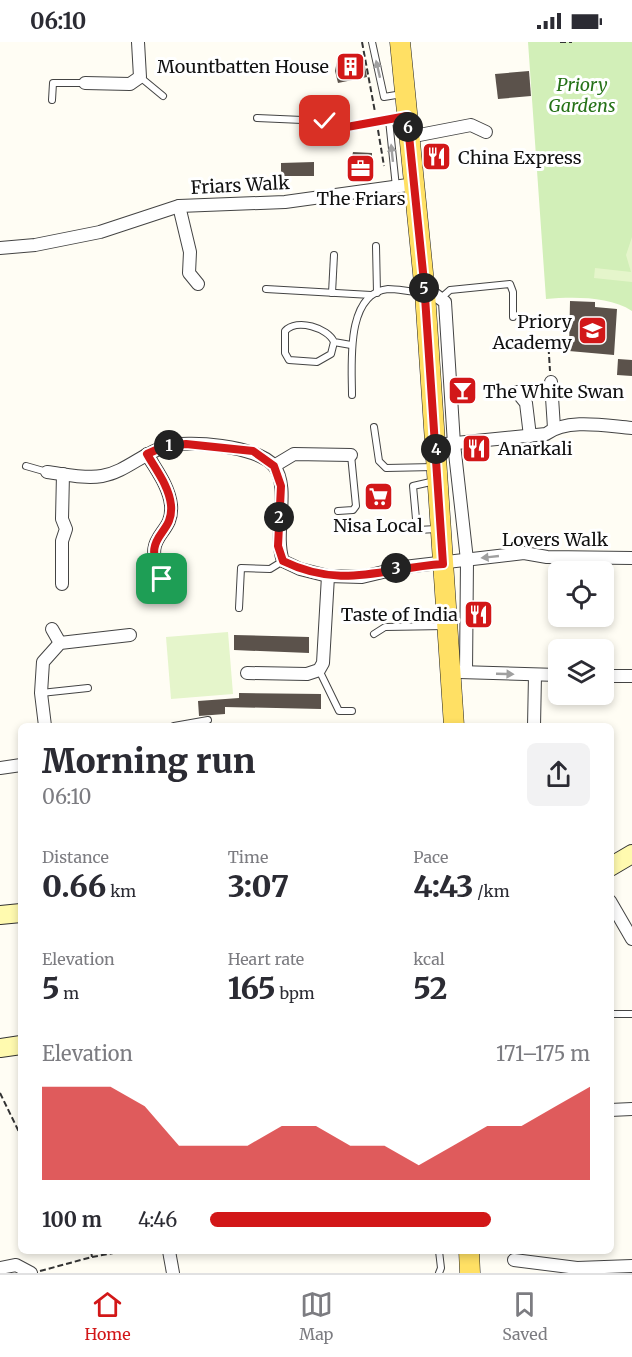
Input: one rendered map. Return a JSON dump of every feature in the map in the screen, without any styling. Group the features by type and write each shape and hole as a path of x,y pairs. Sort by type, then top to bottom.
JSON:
{"main road":[{"path":"400,42 405,94 398,118 409,137 405,185 433,295 445,445 437,473 449,626 459,672 454,723"},
{"path":"469,1254 470,1273"}],"street":[{"path":"85,83 130,84 140,77 138,42"},
{"path":"409,137 471,125 486,132"},
{"name":"Friars Walk","path":"0,248 35,245 100,232 179,206 285,202 405,185"},
{"path":"179,206 190,252 189,273 198,284"},
{"path":"551,382 554,428"},
{"path":"517,392 526,403 530,436"},
{"path":"548,675 459,672 467,560 445,445 546,434 554,428 593,425 632,428"},
{"path":"47,472 100,476 122,470 165,446 186,444 253,451 274,466 281,486 278,546 283,561"},
{"path":"147,454 168,491 171,508 166,525 154,545 153,561 162,579"},
{"path":"274,466 294,454 351,455"},
{"path":"62,584 62,541 66,529 62,519 63,474"},
{"name":"Lovers Walk","path":"283,561 300,569 328,576 362,577 404,567 524,553 547,557 632,558"},
{"path":"247,673 307,674 319,670 323,663 328,576"},
{"path":"52,629 60,644"},
{"path":"45,723 40,693 43,662 60,644 130,635"},
{"path":"534,723 535,675"},
{"path":"614,676 632,676"},
{"path":"0,768 18,765"},
{"path":"614,865 632,854"},
{"path":"614,908 632,939"},
{"path":"0,915 18,913"},
{"path":"0,1048 18,1045"},
{"path":"614,1110 632,1109"},
{"path":"170,1254 173,1273"},
{"path":"514,1260 577,1268 632,1266"},
{"path":"0,1268 16,1265 32,1273"}],"lane":[{"path":"372,42 384,97 405,94"},
{"path":"140,77 164,96"},
{"path":"52,100 53,83 85,83"},
{"path":"257,118 325,121 336,129 398,118 405,185"},
{"path":"352,395 351,345 357,321 374,294 376,246"},
{"path":"332,293 334,255"},
{"path":"266,289 374,294 387,289 433,295 450,290 510,284 513,292 513,317"},
{"path":"334,342 331,354 317,362 289,360 285,353 285,331 294,326 327,331 334,342 351,345"},
{"path":"374,427 379,461 386,468 437,473"},
{"path":"338,511 353,510 356,506 351,455"},
{"path":"26,466 47,472"},
{"path":"239,608 242,568 270,569 283,561"},
{"path":"374,634 384,627 449,626"},
{"path":"319,670 339,711 352,711"},
{"path":"40,693 88,688"},
{"path":"191,723 208,720"},
{"path":"614,1014 632,1014"},
{"path":"439,1254 441,1268 439,1273"}],"path":[{"path":"560,42 572,42"},
{"path":"548,339 551,382"},
{"path":"0,1094 18,1130"},
{"path":"32,1273 108,1254"}],"green space":[{"name":"Priory Gardens","path":"528,42 632,42 632,311 602,300 546,299"},
{"path":"632,237 632,282 594,278 595,268 631,272 626,255"},
{"path":"228,632 233,694 171,699 166,637"}],"building":[{"name":"Mountbatten House","path":"338,56 363,57 367,77 338,83 335,71"},
{"path":"529,71 531,96 498,99 495,74"},
{"name":"The Friars","path":"353,152 372,153 372,178 353,181 347,160 352,157"},
{"path":"314,162 314,176 281,176 281,163"},
{"path":"570,301 595,302 595,307 617,309 614,355 569,351"},
{"path":"618,359 632,360 632,376 617,375"},
{"path":"234,635 309,637 309,653 234,650"},
{"path":"239,693 321,694 321,709 225,707 225,714 199,716 198,701 239,698"}],"place":[{"name":"Mountbatten House","path":"350,66"},
{"name":"China Express","path":"437,157"},
{"name":"The Friars","path":"361,169"},
{"name":"Priory Academy","path":"593,331"},
{"name":"The White Swan","path":"462,391"},
{"name":"Anarkali","path":"477,448"},
{"name":"Nisa Local","path":"378,496"},
{"name":"Taste of India","path":"479,614"}],"route":[{"path":"162,579 153,561 154,545 166,525 171,508 168,491 147,454 165,446 186,444 253,451 274,466 281,486 278,546 283,561 300,569 328,576 362,577 404,567 443,564 424,282 407,116 336,129 325,121"}]}
